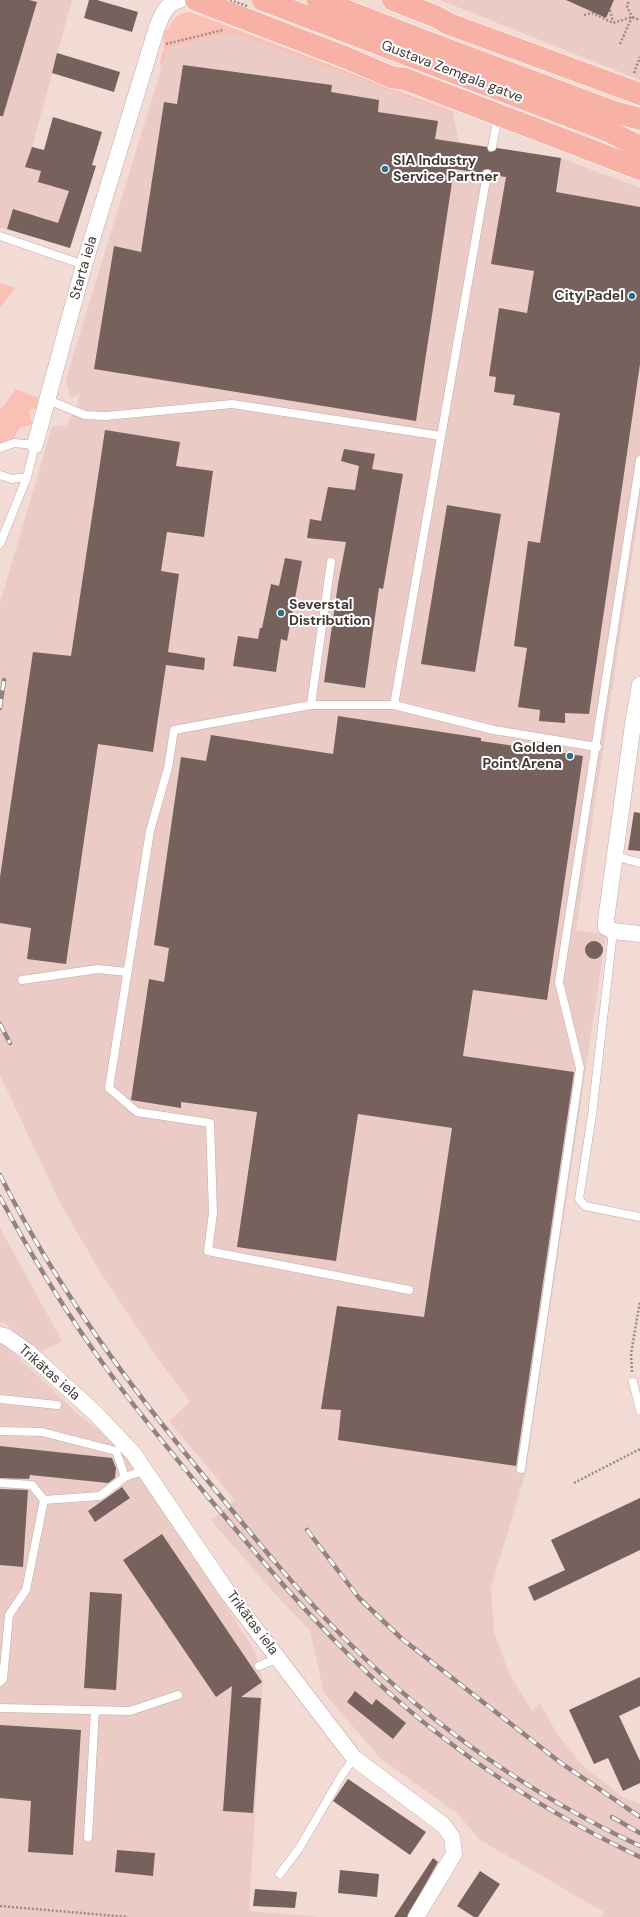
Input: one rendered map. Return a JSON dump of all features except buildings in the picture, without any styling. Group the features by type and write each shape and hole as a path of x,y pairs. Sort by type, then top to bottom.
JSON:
{"main road":[{"path":"196,0 348,58 391,77 405,79 640,169"},
{"name":"Gustava Zemgala gatve","path":"263,0 640,119"},
{"name":"Gustava Zemgala gatve","path":"318,0 419,49 606,130 640,147"},
{"path":"393,0 437,17 449,24 636,85"}],"street":[{"name":"Starta iela","path":"35,445 84,265 157,27 165,10 174,1 179,0"},
{"path":"640,685 636,725 606,920 606,926 613,931 640,934"},
{"name":"Trikātas iela","path":"0,1335 5,1336 27,1351 96,1413 133,1452 228,1593 354,1758 443,1825 452,1837 454,1854 416,1917"}],"lane":[{"path":"339,17 346,0"},
{"path":"492,147 499,116"},
{"path":"394,705 487,174"},
{"path":"0,236 84,265"},
{"path":"48,400 85,416 106,416 232,404 441,436"},
{"path":"0,448 14,443 35,445"},
{"name":"Starta iela","path":"0,544 27,477 35,445"},
{"path":"521,1469 580,1068 559,982 597,747 640,460"},
{"path":"0,475 12,479 27,477"},
{"path":"311,705 331,562"},
{"path":"409,1290 208,1251 213,1213 210,1123 137,1112 109,1088 150,831 168,768 174,730 311,705 394,705 494,730 597,747"},
{"path":"615,856 640,863"},
{"path":"613,931 593,1107 579,1199 585,1206 640,1217"},
{"path":"22,980 98,969 127,972"},
{"path":"633,1382 640,1410"},
{"path":"0,1399 56,1405"},
{"path":"0,1431 42,1432 116,1451 125,1477"},
{"path":"44,1500 100,1496 125,1477 145,1470"},
{"path":"0,1483 32,1485 44,1500 26,1590 9,1615 3,1679 0,1682"},
{"path":"259,1666 278,1658"},
{"path":"0,1708 130,1711 178,1695"},
{"path":"88,1837 95,1710"},
{"path":"280,1874 300,1847 342,1775 354,1758"}],"path":[{"path":"620,44 632,17 627,6 629,0"},
{"path":"610,10 613,23"},
{"path":"584,15 592,13 613,23 632,17 640,20"},
{"path":"150,49 226,30"},
{"path":"636,85 640,57"},
{"path":"633,1382 631,1354 640,1301"},
{"path":"574,1483 640,1449"},
{"path":"0,1906 128,1917"}],"shaded area":[{"path":"0,0 72,0 30,155 93,175 70,248 0,228"},
{"path":"440,0 640,0 640,80"},
{"path":"190,12 454,112 453,114 234,33 168,47 161,69 160,61 164,49 163,30 168,30 179,15"},
{"path":"234,33 453,114 459,142 561,158 640,188 640,504 576,930 606,935 525,1475 491,1587 494,1633 510,1675 532,1711 540,1703 556,1732 582,1765 624,1798 640,1804 640,1917 601,1917 604,1912 480,1840 457,1813 381,1759 324,1693 310,1631 277,1596 211,1520 235,1500 169,1421 190,1402 159,1360 99,1270 59,1201 0,1075 0,603 52,427 67,425 77,406 80,394 71,398 66,379 168,47"},
{"path":"0,283 15,288 0,308"},
{"path":"16,389 38,398 37,408 29,410 32,424 20,428 14,438 2,445 0,444 0,408 2,408"},
{"path":"0,1228 62,1341 37,1354 4,1322 0,1322"},
{"path":"0,1340 80,1416 116,1442 133,1459 255,1652 263,1681 249,1911 321,1917 0,1917"}],"railway":[{"path":"0,708 4,680"},
{"path":"0,1024 10,1043"},
{"path":"0,1175 46,1258 71,1298 125,1376 246,1527 297,1587 350,1644 416,1704 486,1757 561,1805 640,1846"},
{"path":"0,1197 51,1286 94,1351 121,1388 208,1497 324,1630 375,1680 409,1710 482,1766 559,1815 640,1857"},
{"path":"307,1530 359,1598 401,1638 561,1763 640,1817"},
{"path":"612,1817 640,1833"}],"place":[{"name":"SIA Industry Service Partner","path":"385,169"},
{"name":"City Padel","path":"632,296"},
{"name":"Severstal Distribution","path":"281,613"},
{"name":"Golden Point Arena","path":"570,756"}]}
